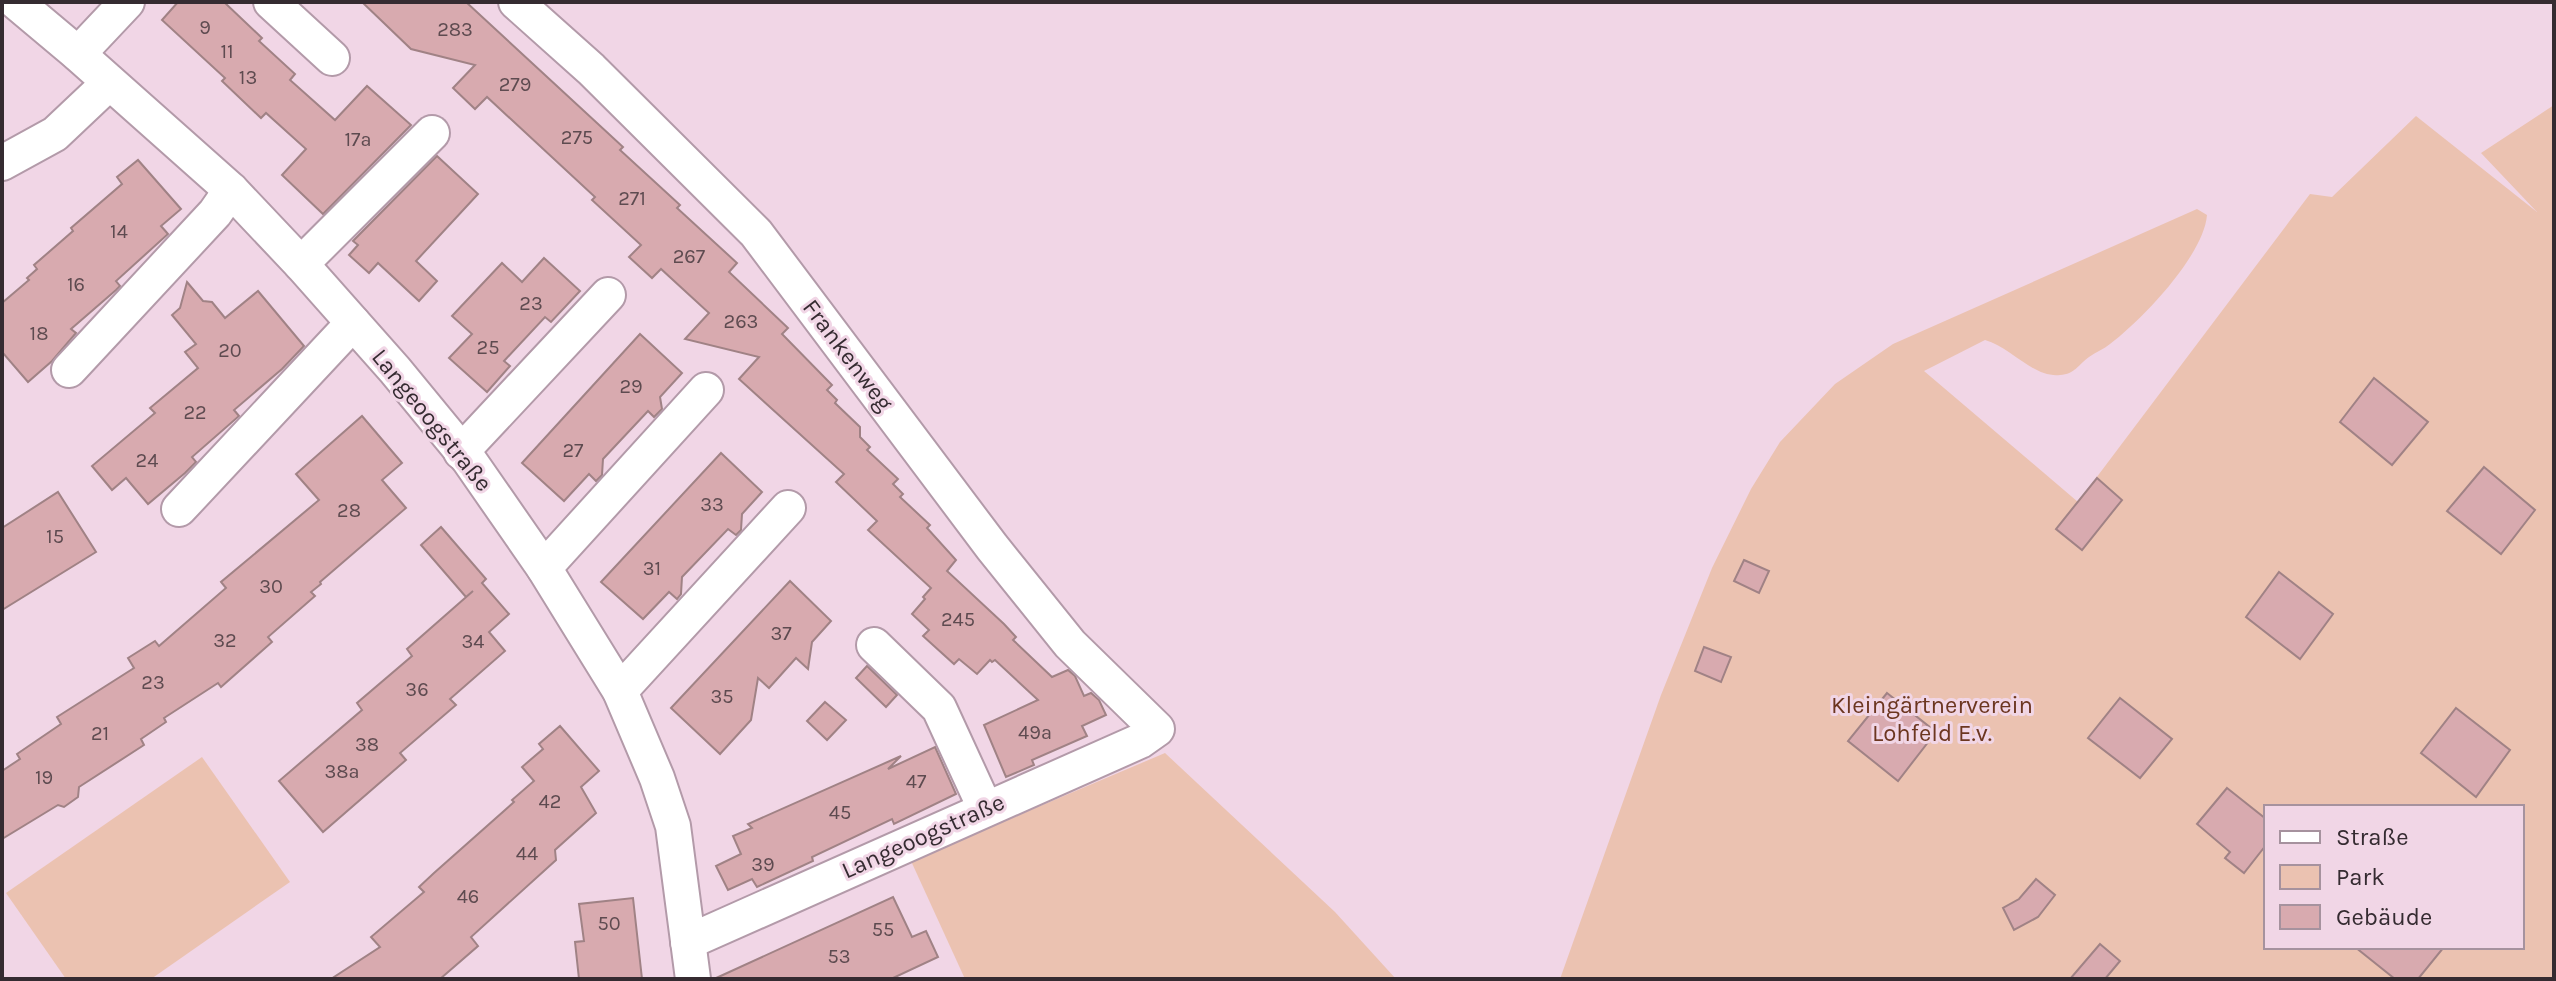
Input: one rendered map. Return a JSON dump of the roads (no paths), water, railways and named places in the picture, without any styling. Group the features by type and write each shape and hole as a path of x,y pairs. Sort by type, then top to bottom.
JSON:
{"street":[{"name":"Langeoogstraße","path":"16,2 231,190 301,264 461,452 544,568 620,691 657,778 673,826 693,979"},
{"path":"78,54 127,2"},
{"path":"271,2 332,58"},
{"name":"Frankenweg","path":"516,2 591,69 756,233 992,547 1070,644 1157,729"},
{"path":"2,163 55,134 109,83"},
{"path":"301,264 432,133"},
{"path":"69,370 215,213 231,190"},
{"path":"461,452 608,295"},
{"path":"179,509 353,323"},
{"path":"544,568 706,390"},
{"path":"620,691 788,508"},
{"path":"874,645 939,708 985,808"},
{"name":"Langeoogstraße","path":"688,942 1140,741 1157,729"}],"park label":[{"name":"Kleingärtnerverein Lohfeld E.v.","path":"1932,719"}]}
